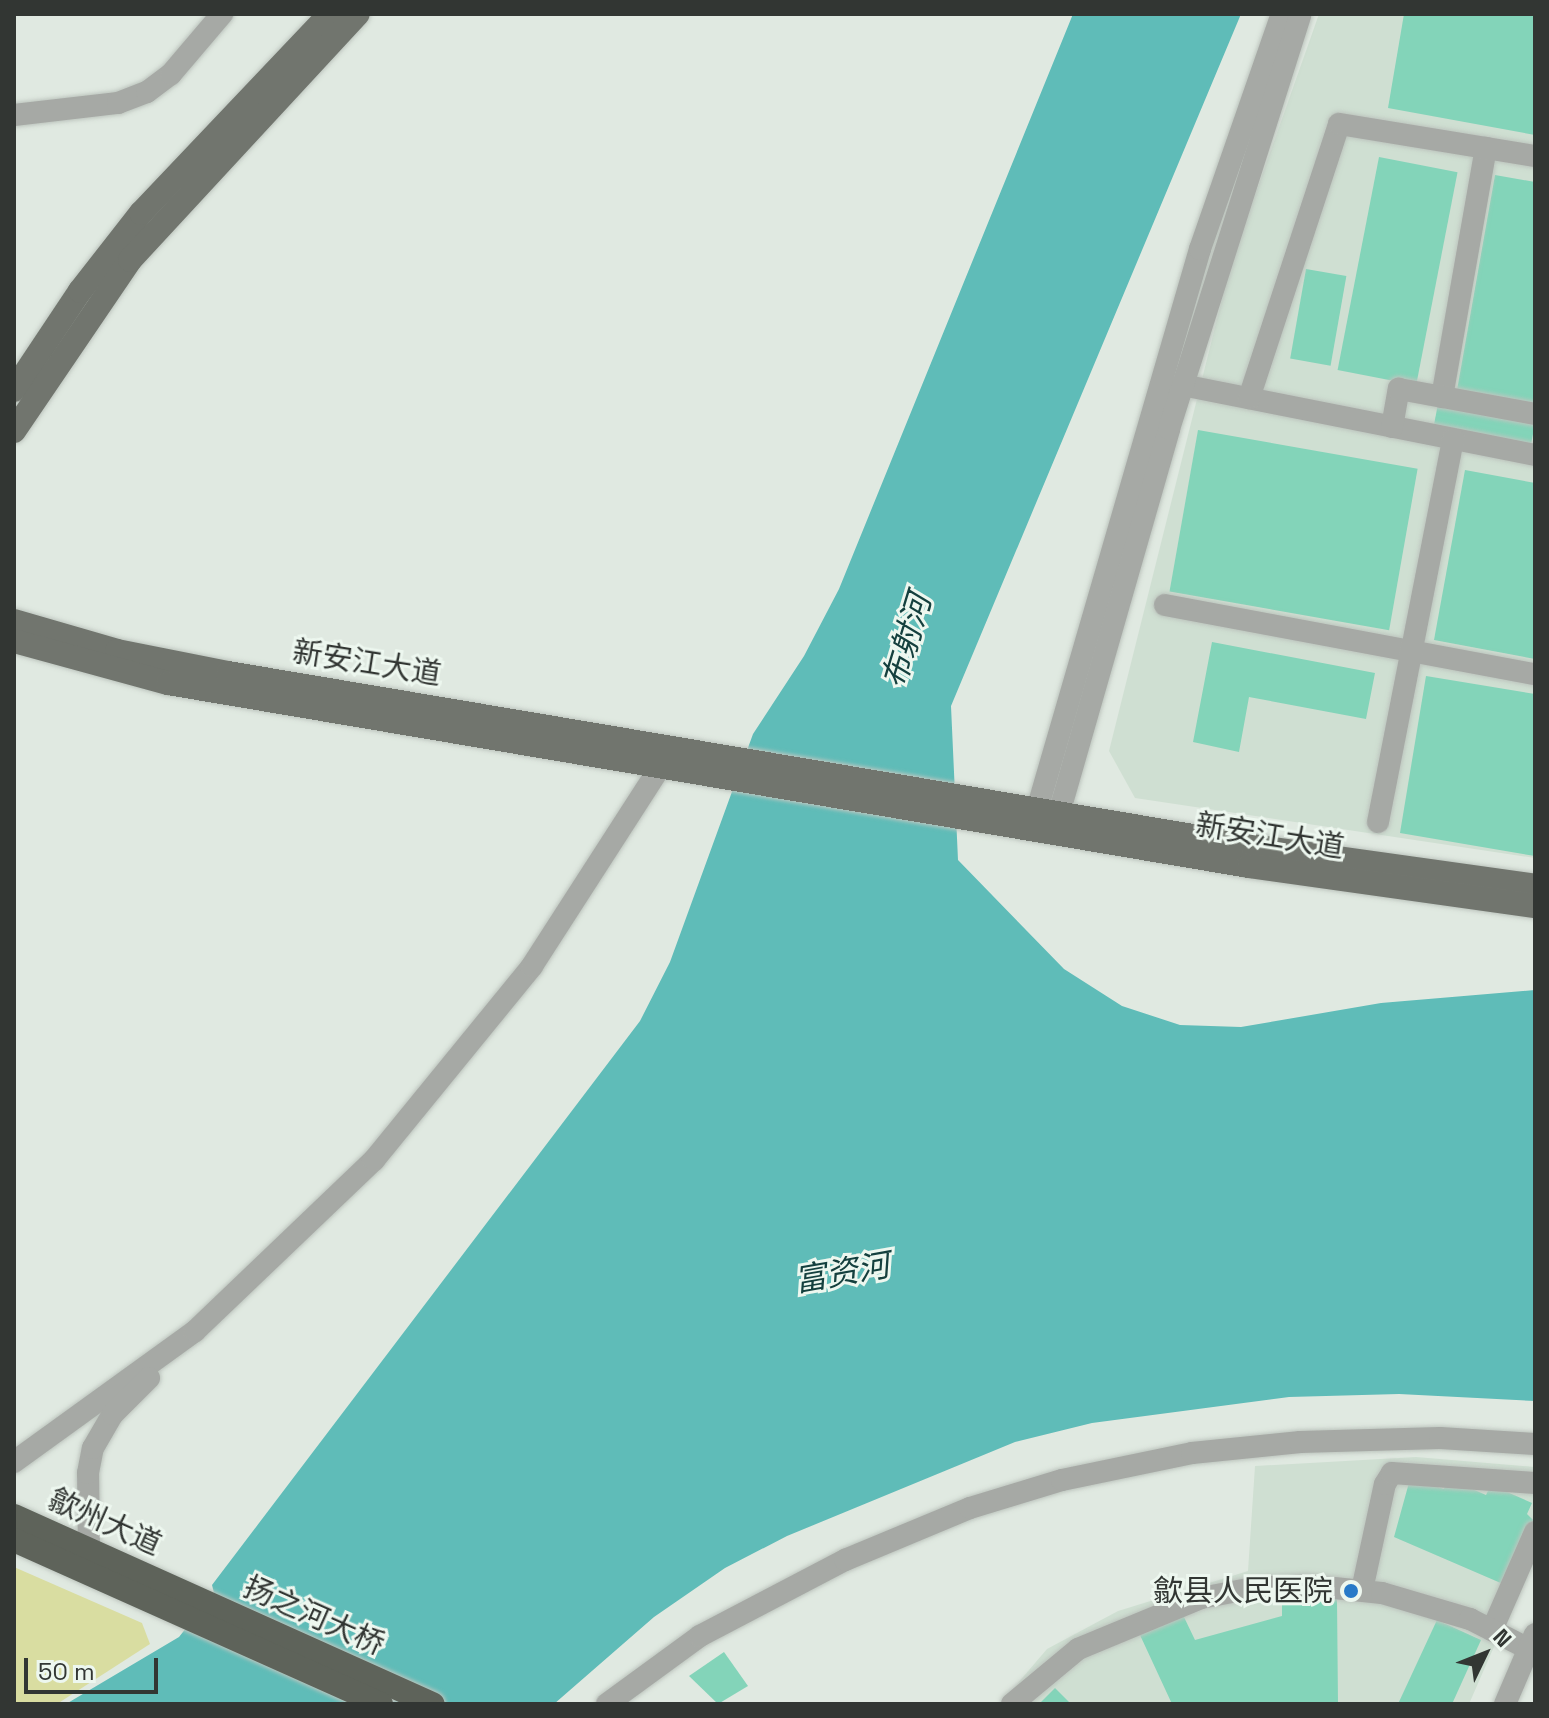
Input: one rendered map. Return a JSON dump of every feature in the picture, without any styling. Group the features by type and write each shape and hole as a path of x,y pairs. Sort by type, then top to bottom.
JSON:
{"highway":[{"name":"歙州大道","path":"14,1516 89,1550 164,1595"},
{"name":"歙州大道","path":"14,1540 164,1595"},
{"name":"扬之河大桥","path":"164,1595 381,1704"},
{"name":"扬之河大桥","path":"164,1595 433,1704"}],"main road":[{"path":"14,390 132,224 330,14"},
{"path":"14,431 130,260 358,14"},
{"name":"新安江大道","path":"14,621 172,663 712,762 1535,906"},
{"name":"新安江大道","path":"14,641 168,683 662,764 712,762"},
{"name":"新安江大道","path":"1045,820 1535,886"}],"street":[{"path":"14,115 118,103 147,92 171,74 222,14"},
{"path":"1045,820 1200,249 1282,14"},
{"path":"1045,820 1301,14"},
{"path":"1249,398 1339,124 1535,156"},
{"path":"1442,397 1486,148"},
{"path":"1182,385 1535,455"},
{"path":"1392,427 1399,389 1535,414"},
{"path":"1378,822 1453,439"},
{"path":"1165,605 1535,674"},
{"path":"89,1550 88,1473 98,1437 113,1414 195,1331 333,1203 454,1067 568,914 662,764"},
{"path":"14,1462 195,1331"},
{"path":"607,1704 700,1636 845,1560 955,1514 1051,1483 1148,1460 1246,1446 1426,1438 1535,1444"},
{"path":"1362,1590 1385,1484 1392,1473 1535,1483"},
{"path":"1492,1630 1535,1532"},
{"path":"1012,1704 1078,1649 1201,1598 1279,1586 1362,1590 1428,1605 1492,1630 1532,1641 1505,1704"}],"shaded area":[{"path":"1319,14 1535,14 1535,858 1135,798 1109,751 1231,263"},
{"name":"歙县人民医院","path":"1416,1457 1535,1467 1535,1553 1469,1704 1000,1704 1047,1649 1118,1611 1248,1571 1255,1466"}],"green space":[{"path":"14,1567 142,1623 150,1644 57,1704 14,1704"}],"water":[{"path":"1073,14 1241,14 951,706 958,860 1064,969 1122,1006 1180,1025 1241,1027 1381,1003 1535,990 1535,1401 1399,1394 1289,1397 1092,1423 1015,1442 787,1536 725,1568 654,1617 554,1704 66,1704 179,1637 214,1593 212,1585 640,1021 670,962 753,734 804,656 839,589"}],"building":[{"path":"1404,14 1535,14 1535,135 1388,108"},
{"path":"1379,157 1458,172 1416,385 1338,370"},
{"path":"1495,175 1535,182 1535,405 1457,390"},
{"path":"1306,269 1346,276 1331,366 1290,359"},
{"path":"1438,404 1535,423 1530,447 1433,429"},
{"path":"1198,430 1418,469 1389,630 1170,592"},
{"path":"1465,470 1535,483 1535,659 1434,640"},
{"path":"1212,642 1375,673 1366,719 1249,697 1239,752 1193,742"},
{"path":"1426,676 1535,694 1535,856 1400,833"},
{"path":"1447,1478 1486,1495 1491,1485 1532,1503 1527,1514 1535,1522 1503,1584 1394,1537 1410,1479 1444,1489"},
{"path":"1282,1599 1337,1599 1338,1704 1172,1704 1140,1635 1183,1615 1195,1640 1282,1616"},
{"path":"1437,1620 1481,1640 1452,1704 1398,1704"},
{"path":"724,1652 748,1686 718,1704 689,1676"},
{"path":"1055,1688 1071,1704 1039,1704"}],"place":[{"name":"歙县人民医院","path":"1351,1591"}],"water label":[{"name":"布射河","path":"907,641"},
{"name":"富资河","path":"842,1273"}]}
